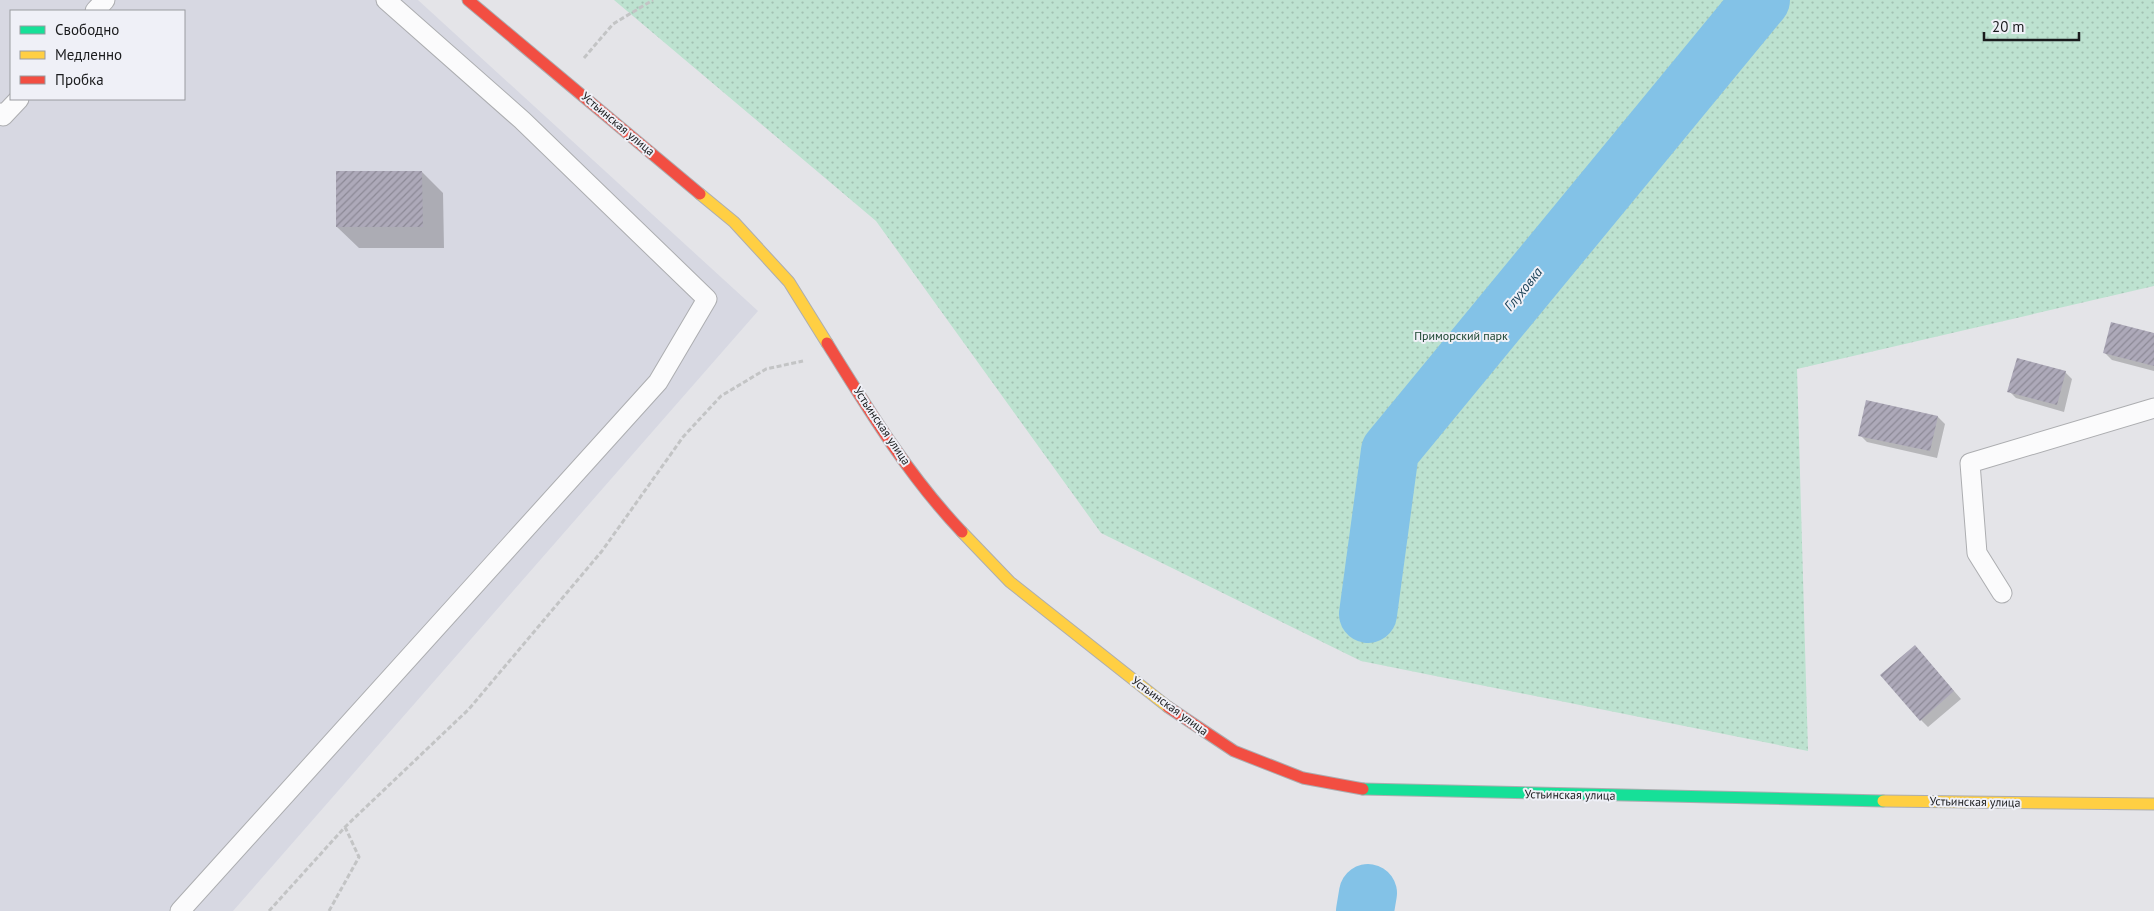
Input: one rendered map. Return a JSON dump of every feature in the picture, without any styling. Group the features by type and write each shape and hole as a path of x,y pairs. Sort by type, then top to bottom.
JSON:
{"street":[{"name":"Устьинская улица","path":"468,0 734,222 788,282 886,438 946,515 1010,582 1172,710 1234,751 1303,778 1368,790 1808,800 2154,804"}],"lane":[{"path":"96,10 105,0"},
{"path":"180,911 658,382 708,299 522,120 386,0"},
{"path":"1,116 17,100"},
{"path":"2002,593 1976,553 1970,463 2154,408"}],"path":[{"path":"565,80 613,24 653,0"},
{"path":"269,911 346,827 469,708 602,552 683,437 721,396 766,369 832,352"},
{"path":"329,911 360,857 346,827"}],"shaded area":[{"path":"0,0 418,0 758,311 233,911 0,911"}],"green space":[{"name":"Приморский парк","path":"614,0 2154,0 2154,286 1797,369 1808,751 1361,661 1101,533 876,221"}],"building":[{"path":"336,171 422,171 423,227 336,227"},
{"path":"2111,322 2154,333 2154,366 2103,353"},
{"path":"2017,358 2066,371 2057,405 2007,392"},
{"path":"1866,400 1938,416 1930,451 1858,436"},
{"path":"1915,645 1954,691 1920,721 1880,675"}],"waterway":[{"name":"Глуховка","path":"1368,614 1390,451 1761,0"},
{"name":"Глуховка","path":"1365,911 1368,893"}],"traffic: fast":[{"path":"1363,789 1883,801"}],"traffic: slow":[{"path":"700,194 734,222 789,282 827,343"},
{"path":"962,532 1010,582 1168,707"},
{"path":"1883,801 2154,804"}],"traffic: jam":[{"path":"468,0 700,194"},
{"path":"827,343 873,417 906,465 962,532"},
{"path":"1168,707 1234,751 1303,778 1363,789"}]}
